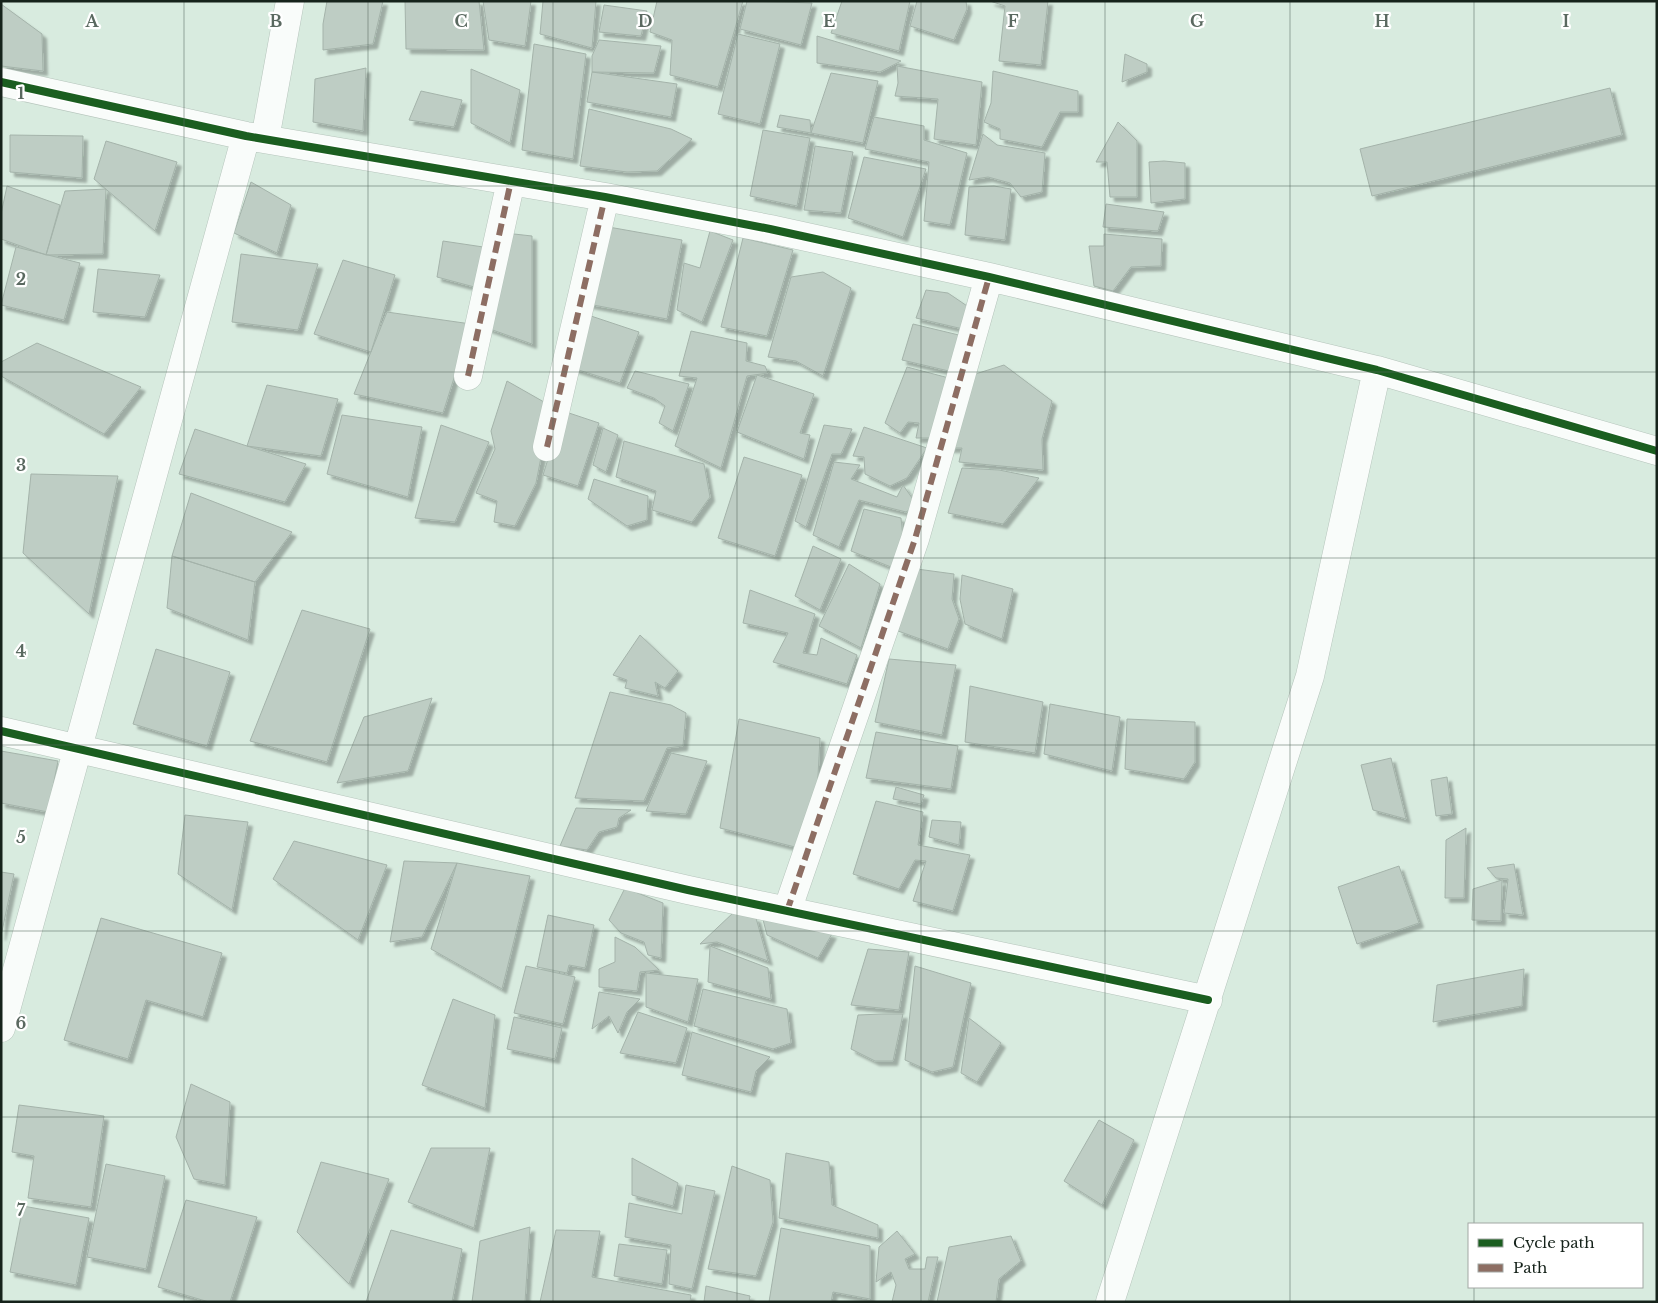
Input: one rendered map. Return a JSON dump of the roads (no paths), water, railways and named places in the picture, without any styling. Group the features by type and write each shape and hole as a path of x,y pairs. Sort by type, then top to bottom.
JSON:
{"street":[{"path":"1,1028 77,748 255,138 290,1"},
{"path":"1,82 255,138 605,198 779,231 989,277 1377,370 1657,451"},
{"path":"468,376 510,181"},
{"path":"547,447 605,198"},
{"path":"787,911 914,539 989,277"},
{"path":"1110,1302 1310,676 1377,370"},
{"path":"1,731 787,911 1208,1000"}]}
